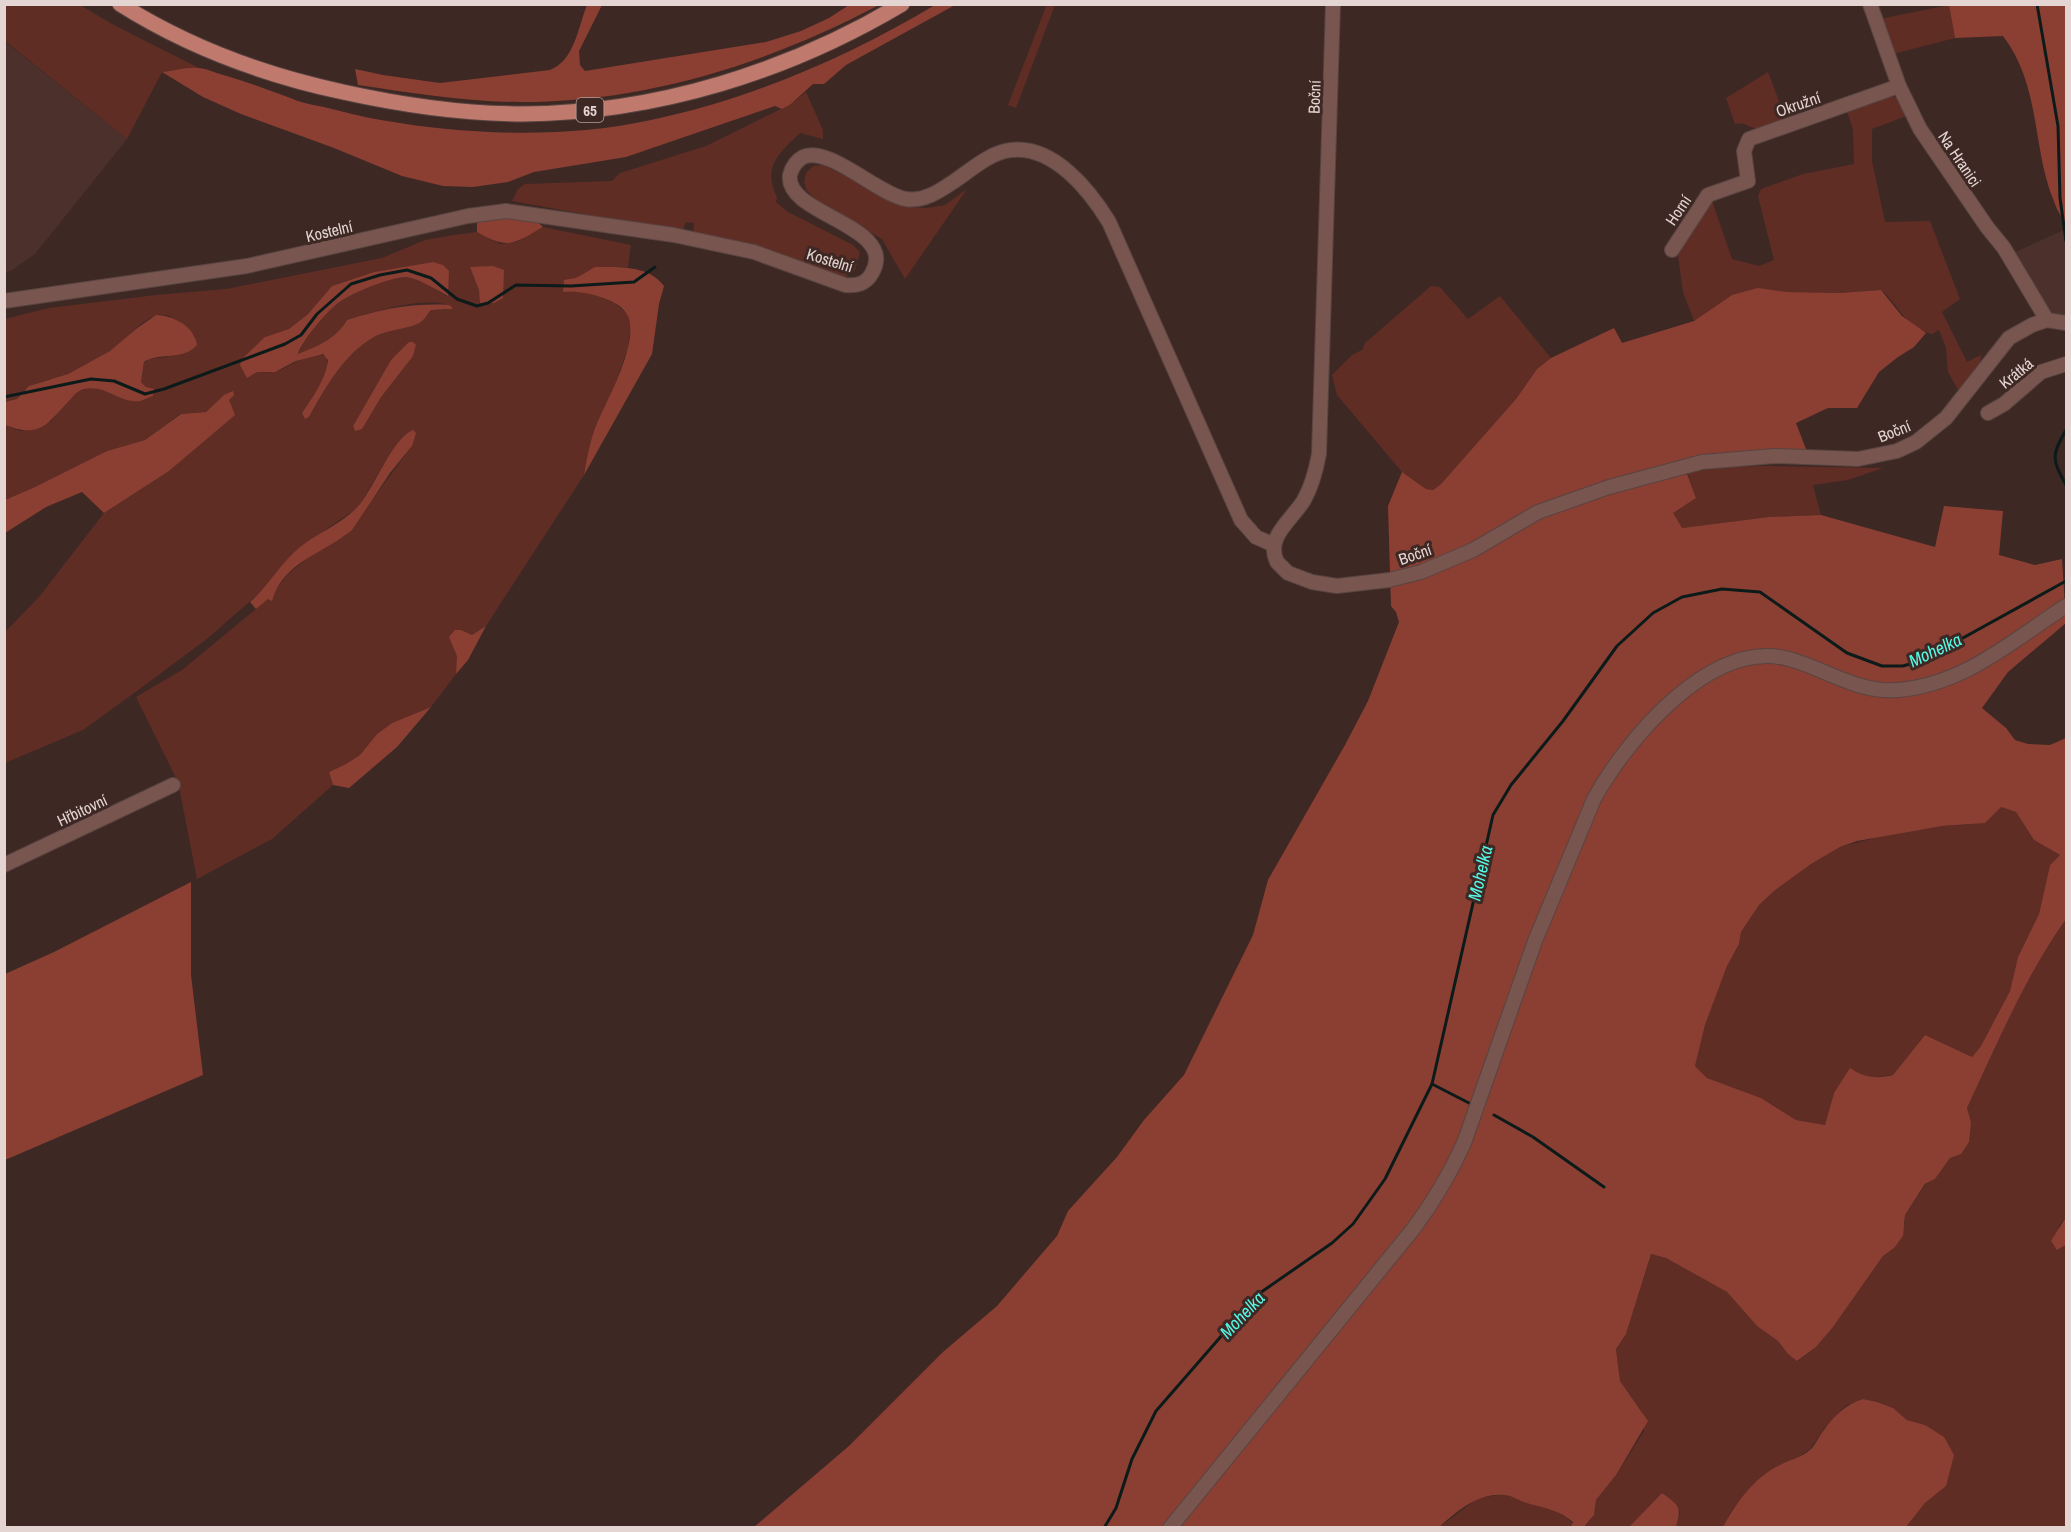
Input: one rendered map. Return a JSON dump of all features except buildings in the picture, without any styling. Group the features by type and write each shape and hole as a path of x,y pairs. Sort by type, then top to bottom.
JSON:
{"main road":[{"name":"65","path":"120,4 160,27 228,58 301,83 385,101 457,111 522,114 619,106 681,95 803,54 853,32 903,4"}],"street":[{"name":"Boční","path":"1333,4 1319,454 1311,485 1304,500 1278,534 1273,551 1277,562 1288,573 1301,579 1337,586 1381,581 1420,572 1473,550 1538,512 1609,487 1702,462 1775,456 1858,459 1897,451 1916,442 1946,418 2009,338 2032,325 2047,320"},
{"name":"Na Hranici","path":"1870,4 1899,86 1930,144 2004,248 2047,320"},
{"name":"Okružní","path":"1748,181 1744,146 1749,139 1899,86"},
{"name":"Kostelní","path":"4,301 247,266 468,216 506,211 674,235 754,252 845,285 855,286 866,280 874,271 876,259 873,248 866,239 851,228 797,194 790,180 792,169 798,160 818,155 839,164 887,192 904,199 921,200 940,191 988,159 1010,150 1020,150 1042,156 1065,169 1085,187 1097,202 1109,222 1241,520 1256,537 1274,545"},
{"name":"Horní","path":"1672,249 1708,195 1748,181"},
{"path":"2047,320 2067,323"},
{"name":"Krátká","path":"1988,413 2004,404 2041,372 2067,364"},
{"path":"1170,1527 1436,1198 1464,1143 1534,941 1594,799 1624,752 1652,720 1708,673 1727,663 1759,657 1787,658 1863,688 1896,690 1920,687 1941,681 1987,660 2067,606"},
{"name":"Hřbitovní","path":"4,865 173,785"}],"shaded area":[{"path":"1047,4 1055,5 1016,108 1008,105"},
{"path":"4,5 80,5 112,24 199,68 162,72 127,139 5,41"},
{"path":"587,5 602,5 579,51 580,65 585,71 766,42 801,31 829,18 849,5 879,5 794,45 751,61 661,87 615,95 568,100 500,102 358,85 355,69 440,83 550,70 565,59 570,51"},
{"path":"935,5 955,5 846,65 824,84 813,84 782,109 775,106 626,157 534,172 508,182 473,187 443,186 402,176 241,114 203,97 162,72 189,68 203,69 297,101 374,119 414,125 516,133 585,130 651,120 762,88 833,59"},
{"path":"1949,5 1955,38 1893,54 1880,19"},
{"path":"1949,5 2066,5 2066,224 2056,207 2047,183 2030,97 2015,56 2003,36 1955,38"},
{"path":"4,41 127,139 35,254 11,271 5,272"},
{"path":"1768,72 1786,120 1762,128 1735,124 1726,98"},
{"path":"806,92 823,130 823,139 800,133 785,147 772,169 771,177 777,197 776,202 788,212 853,245 860,252 855,270 846,277 758,247 693,234 694,223 686,222 682,232 512,201 518,189 525,184 612,181 620,173 706,146 791,104"},
{"path":"1884,96 1900,100 1909,115 1872,129 1872,161 1885,222 1930,221 1960,299 1942,312 1967,362 1981,355 1980,365 1958,390 1948,372 1946,348 1939,330 1932,334 1915,327 1881,290 1732,295 1694,321 1683,292 1678,256 1711,198 1732,259 1759,266 1774,260 1758,196 1761,189 1803,174 1854,164 1853,130 1847,111"},
{"path":"823,165 907,207 927,208 945,205 967,189 905,279 882,239 819,202 807,191 804,182 806,173 813,166"},
{"path":"508,218 538,222 543,227 511,243 496,241 477,232 477,222"},
{"path":"543,227 631,245 628,267 592,270 578,277 563,292 584,291 615,303 627,314 631,326 628,348 610,399 592,439 584,475 486,626 472,635 461,630 456,674 431,707 392,723 377,734 360,755 329,772 333,785 272,839 197,879 178,782 136,697 182,670 268,599 288,574 309,557 345,536 412,446 405,435 383,465 361,503 298,549 256,596 208,638 83,730 5,763 5,632 39,597 104,513 169,471 234,415 224,395 206,412 180,414 145,440 107,451 5,500 4,425 21,431 51,421 78,391 93,387 127,399 146,387 141,382 144,363 149,359 167,357 196,337 174,318 163,315 152,317 104,355 65,375 32,386 21,393 17,399 5,402 5,319 49,308 226,289 382,258 425,240 454,235 477,232 500,244 516,242","holes":["432,262 443,265 447,296 416,279 399,277 372,286 340,301 316,326 298,355 326,342 338,333 347,320 416,303 442,303 452,307 447,310 431,310 418,323 379,335 363,344 336,372 306,419 302,413 324,377 326,356 314,355 277,371 257,372 265,337 289,329 308,314 332,286 374,272","416,345 413,356 355,431 353,426 391,360"]},
{"path":"2066,229 2066,318 2054,314 2048,308 2034,290 2013,253"},
{"path":"433,262 443,265 449,271 448,296 417,280 400,277 346,298 316,326 298,354 326,341 343,327 347,320 360,316 410,306 449,305 452,307 452,309 431,310 418,323 379,335 363,344 336,372 309,417 305,419 302,413 318,388 327,367 328,360 323,354 296,361 275,372 257,372 247,378 240,365 242,359 265,337 289,329 308,314 332,286 374,272"},
{"path":"493,266 504,270 503,298 494,303 480,303 479,290 470,267"},
{"path":"595,267 623,267 642,271 658,279 664,286 652,354 584,475 594,432 621,370 630,337 630,324 626,313 619,306 606,299 588,294 563,292 564,280 576,278"},
{"path":"1431,286 1440,287 1468,319 1500,296 1551,358 1537,369 1516,399 1441,484 1433,490 1426,489 1402,472 1337,395 1332,375"},
{"path":"1758,288 1786,292 1840,293 1881,290 1902,316 1926,333 1914,347 1879,372 1857,408 1828,408 1796,423 1806,449 1738,453 1683,463 1696,498 1673,513 1682,528 1769,517 1821,515 1935,547 1944,506 2003,511 1999,555 2035,565 2062,559 2066,623 2008,672 1982,708 2006,728 2015,740 2028,744 2050,745 2066,738 2066,919 2037,964 1967,1108 1971,1122 1969,1142 1961,1154 1950,1158 1935,1179 1925,1184 1905,1215 1903,1236 1894,1248 1883,1256 1833,1327 1816,1347 1797,1361 1778,1341 1757,1326 1727,1292 1666,1258 1651,1254 1626,1334 1616,1349 1620,1381 1648,1421 1616,1475 1596,1500 1594,1515 1584,1527 1571,1527 1573,1522 1568,1518 1547,1509 1510,1496 1494,1495 1468,1504 1438,1528 753,1528 849,1446 943,1352 997,1306 1057,1236 1068,1211 1117,1157 1144,1120 1184,1075 1253,935 1268,880 1368,701 1399,622 1391,606 1388,506 1402,472 1426,489 1433,490 1441,484 1516,399 1537,369 1551,358 1614,328 1622,343 1694,321 1732,295","holes":["2001,807 2016,812 2034,840 2060,855 2050,865 2039,914 2018,957 2010,991 1981,1046 1972,1057 1925,1035 1893,1075 1871,1077 1850,1068 1834,1093 1825,1125 1796,1120 1761,1098 1707,1078 1695,1066 1705,1025 1727,966 1739,944 1741,932 1759,905 1774,891 1811,864 1840,847 1857,841 1942,826 1985,823"]},
{"path":"156,315 169,317 182,323 192,333 197,345 185,353 157,357 144,362 141,382 146,387 154,389 153,396 140,401 132,401 89,388 77,392 54,418 41,427 26,430 5,425 5,402 17,399 29,386 68,374 110,351"},
{"path":"409,342 416,345 413,356 381,397 362,429 355,431 353,426 391,360"},
{"path":"233,391 234,395 229,400 235,415 169,471 104,513 82,492 46,507 5,533 5,500 107,451 145,440 181,414 206,412 224,395"},
{"path":"413,430 416,433 412,446 390,473 352,530 295,567 277,587 272,601 268,599 256,609 250,602 300,547 354,511 391,452"},
{"path":"1762,466 1883,468 1848,480 1813,485 1821,515 1769,517 1682,528 1672,513 1696,498 1687,472"},
{"path":"486,626 468,660 456,674 457,656 449,637 455,630 472,635"},
{"path":"431,707 397,747 349,788 333,785 329,772 360,755 377,734 392,723"},
{"path":"2001,807 2016,812 2034,840 2060,855 2050,865 2039,914 2018,957 2010,991 1981,1046 1972,1057 1925,1035 1893,1075 1870,1078 1859,1074 1834,1093 1825,1125 1796,1120 1761,1098 1707,1078 1695,1066 1705,1025 1727,966 1739,944 1741,932 1759,905 1774,891 1811,864 1840,847 1890,834 1974,824"},
{"path":"191,882 191,975 203,1075 5,1160 5,974 54,952"},
{"path":"2066,919 2066,1217 2059,1226 2057,1250 2066,1245 2066,1527 1906,1527 1925,1503 1946,1486 1925,1425 1907,1420 1893,1408 1863,1399 1845,1406 1810,1449 1796,1459 1782,1464 1751,1487 1733,1509 1723,1527 1676,1527 1680,1512 1662,1493 1629,1527 1584,1528 1594,1515 1596,1500 1616,1475 1644,1431 1642,1412 1620,1381 1616,1349 1626,1334 1651,1254 1666,1258 1727,1292 1757,1326 1778,1341 1788,1354 1798,1361 1816,1347 1833,1327 1883,1256 1894,1248 1905,1223 1905,1215 1926,1184 1935,1179 1950,1158 1961,1154 1971,1122 1967,1108 2037,964"},
{"path":"2066,1217 2066,1245 2057,1250 2051,1241"},
{"path":"1863,1399 1893,1408 1907,1420 1925,1425 1944,1437 1954,1455 1946,1486 1925,1503 1906,1527 1723,1527 1753,1485 1769,1471 1807,1452 1836,1415 1851,1404"},
{"path":"1662,1493 1678,1507 1676,1527 1629,1527"},
{"path":"1506,1494 1558,1512 1573,1523 1571,1528 1438,1528 1478,1498"}],"waterway":[{"path":"2037,4 2058,126 2060,198 2066,241"},
{"path":"4,397 91,379 114,381 145,394 164,389 285,344 301,335 317,314 351,284 380,275 407,270 431,278 457,299 477,306 488,303 516,285 571,286 634,282 655,267"},
{"path":"2066,430 2055,458 2066,485"},
{"name":"Mohelka","path":"1104,1528 1116,1508 1132,1459 1156,1411 1257,1295 1332,1243 1353,1224 1385,1179 1432,1084 1493,815 1511,785 1563,721 1617,646 1653,613 1682,597 1722,589 1760,592 1847,653 1882,666 1903,666 1923,660 2066,581"},
{"path":"1432,1084 1469,1103"},
{"path":"1494,1115 1533,1137 1604,1187"}]}
